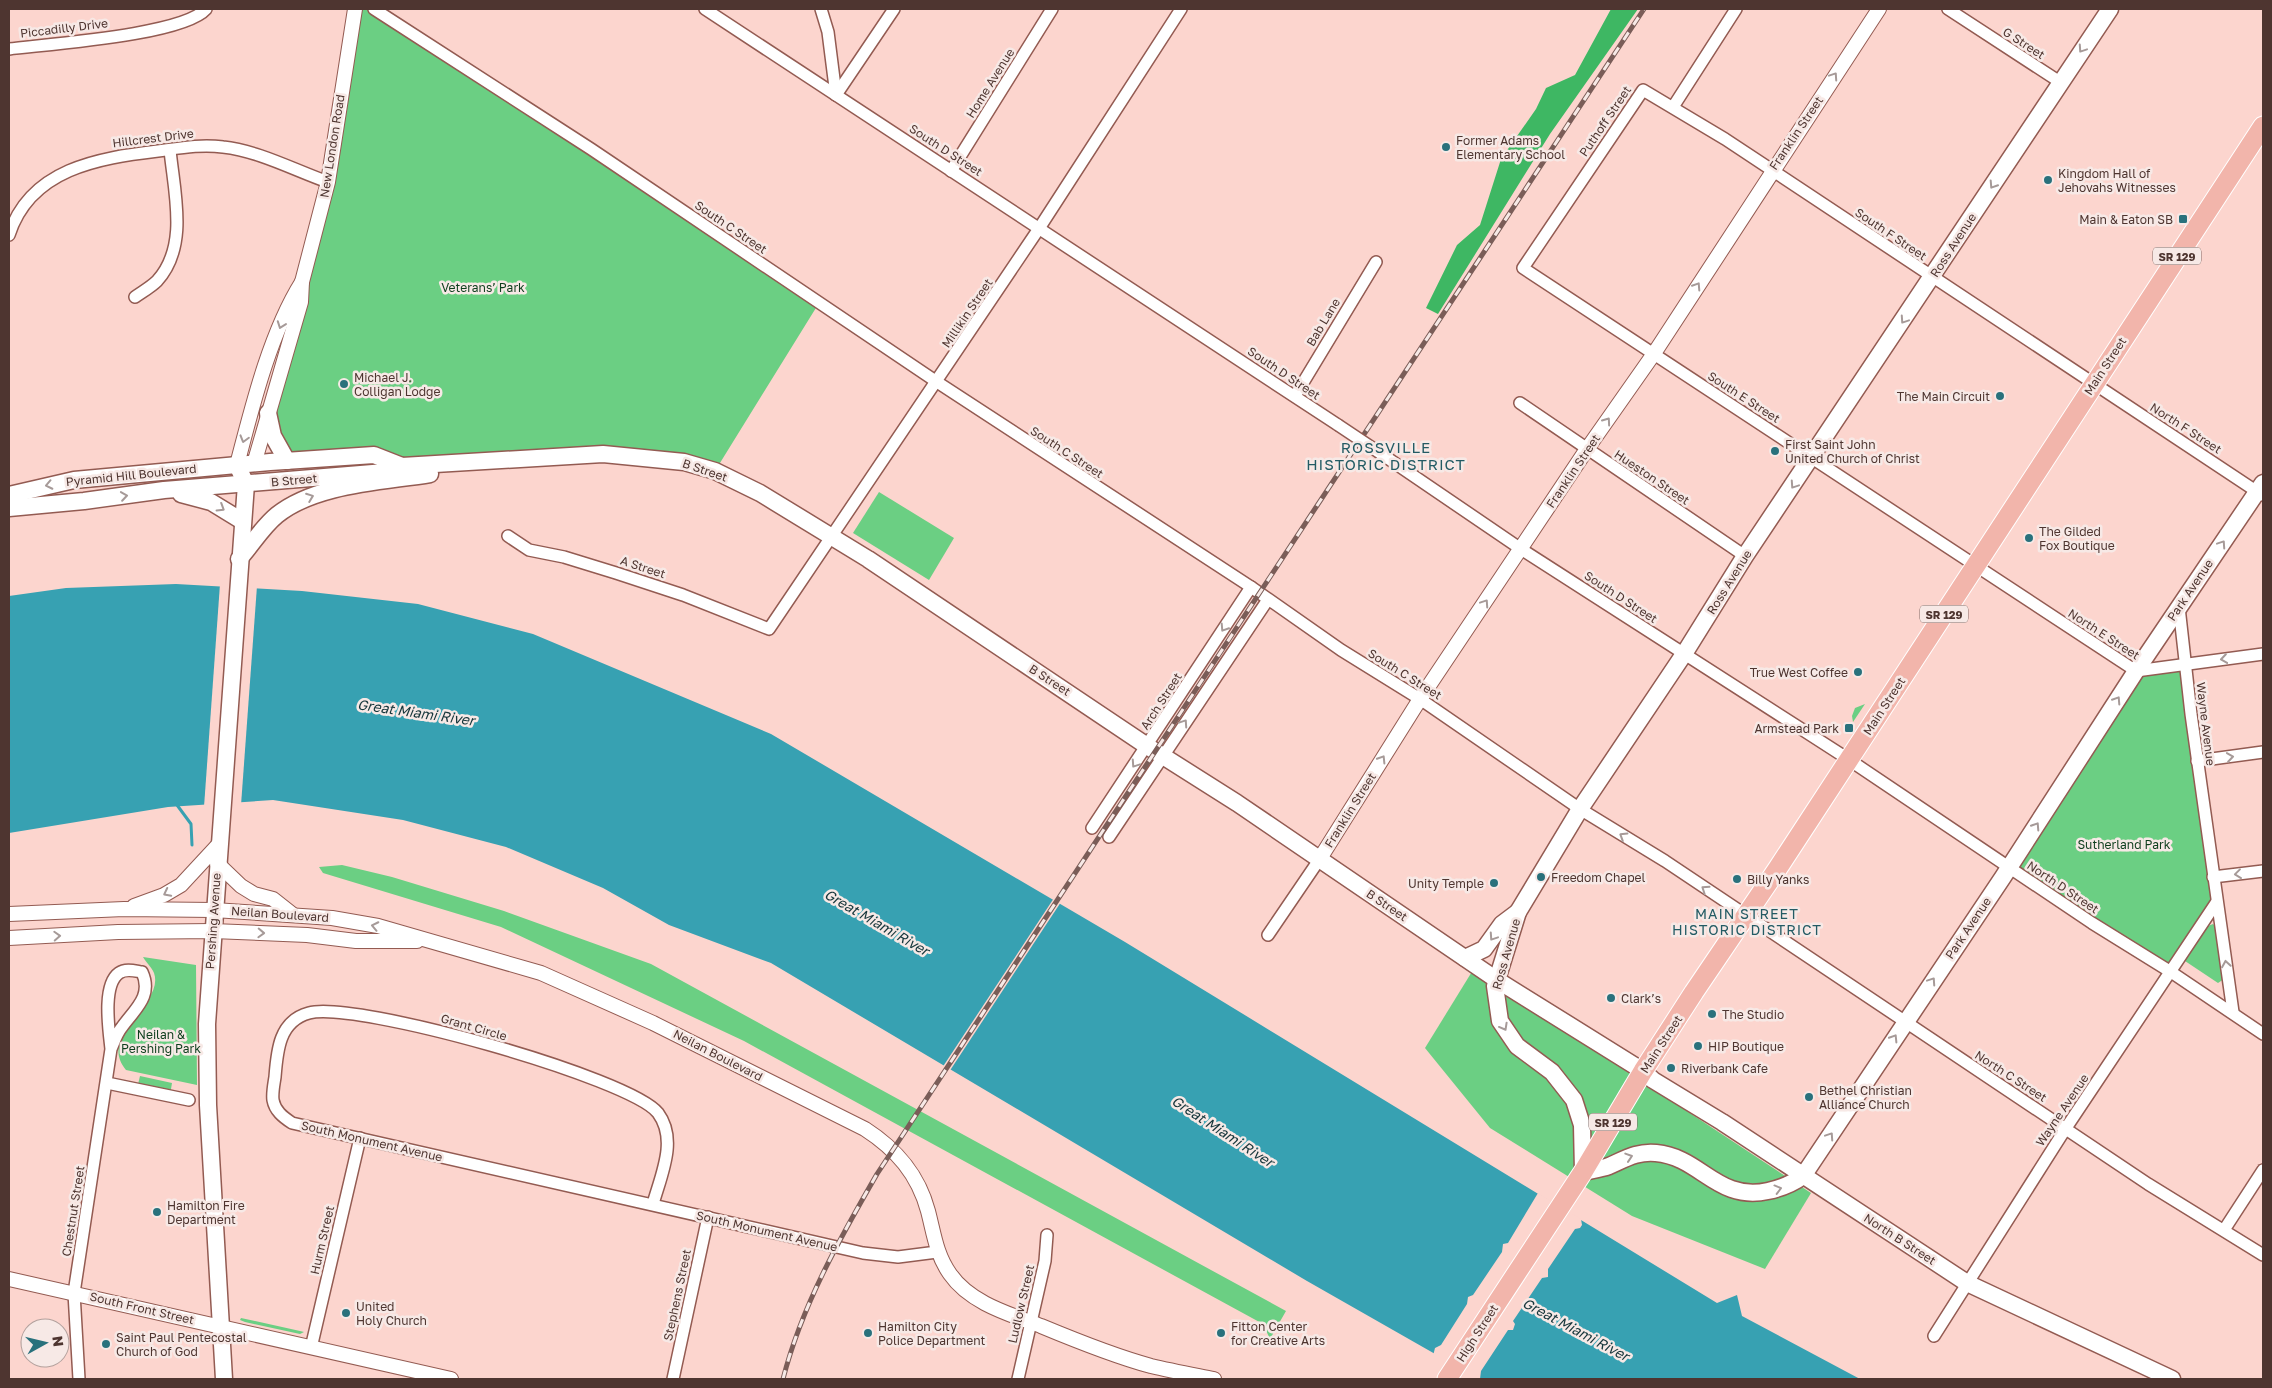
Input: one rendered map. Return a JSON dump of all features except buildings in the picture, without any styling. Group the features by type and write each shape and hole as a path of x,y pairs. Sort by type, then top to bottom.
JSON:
{"main road":[{"name":"Ross Avenue","path":"1580,1176 1582,1125 1579,1110 1561,1081 1517,1046 1500,1021 1496,1006 1494,995 1497,980 1518,912 1580,809 1684,654 1745,556 2110,9"},
{"name":"Main Street","path":"1507,1287 1580,1176 1643,1072 2263,126"},
{"path":"268,413 273,436 287,461"},
{"name":"B Street","path":"246,484 385,472 402,466 603,454 684,462 714,471 760,493 833,537 1147,746 1237,803 1497,980 1643,1072"},
{"name":"B Street","path":"254,464 374,455 402,466"},
{"name":"Pyramid Hill Boulevard","path":"9,495 74,480 254,464"},
{"name":"New London Road","path":"246,484 254,464"},
{"path":"239,559 269,523 303,499 324,492 440,473 459,464"},
{"path":"237,465 246,484"},
{"name":"Pyramid Hill Boulevard","path":"9,508 84,501 164,490 246,484"},
{"name":"Pershing Avenue","path":"224,1379 206,1066 217,863 246,484"},
{"path":"164,490 211,502 242,521"},
{"name":"Park Avenue","path":"1580,1176 1609,1166 1634,1154 1655,1152 1679,1159 1729,1190 1740,1193 1760,1193 1784,1188 1803,1176 2009,867 2136,671 2261,490"},
{"path":"1465,958 1484,949 1502,924 1518,912"},
{"name":"North B Street","path":"1643,1072 1652,1080 1722,1122 1967,1283 2172,1379"},
{"name":"High Street","path":"1447,1379 1507,1287"}],"street":[{"name":"Piccadilly Drive","path":"9,49 159,30 184,22 206,9"},
{"name":"New London Road","path":"254,464 301,302 302,282 328,182 355,9"},
{"name":"South C Street","path":"374,9 591,149 937,382 1251,587 1267,600 1420,700 1580,809 1746,916"},
{"name":"South D Street","path":"705,9 1295,396 1522,549 1848,760"},
{"path":"821,9 830,47 836,95"},
{"path":"836,95 894,9"},
{"name":"Home Avenue","path":"952,171 1052,9"},
{"name":"Millikin Street","path":"770,628 1040,228 1181,9"},
{"path":"1673,107 1736,9"},
{"name":"Franklin Street","path":"1268,935 1319,860 1420,700 1587,450 1653,355 1771,171 1879,9"},
{"name":"G Street","path":"1948,9 2060,82"},
{"name":"Puthoff Street","path":"1522,268 1643,90 1673,107"},
{"name":"South F Street","path":"1673,107 1725,139 2093,384"},
{"name":"Hillcrest Drive","path":"9,235 12,225 24,205 41,186 69,170 108,157 204,145 225,147 248,152 328,182"},
{"path":"135,297 157,282 172,259 177,240 170,150"},
{"name":"Bab Lane","path":"1295,396 1376,262"},
{"name":"South E Street","path":"1522,268 1975,566"},
{"name":"New London Road","path":"237,465 262,377 290,302 302,282"},
{"name":"North F Street","path":"2093,384 2261,490"},
{"name":"Hueston Street","path":"1520,403 1745,556"},
{"name":"A Street","path":"508,536 529,550 564,557 616,573 683,595 770,628"},
{"name":"North E Street","path":"1975,566 2136,671 2263,654"},
{"name":"Arch Street","path":"1092,828 1251,587"},
{"path":"1109,837 1267,600"},
{"name":"Wayne Avenue","path":"2179,608 2197,761 2233,1012"},
{"path":"2197,761 2263,752"},
{"name":"North D Street","path":"1848,760 2092,923 2233,1012 2263,1034"},
{"path":"124,909 174,890 188,878 219,844"},
{"path":"217,863 241,886 254,894 273,900 292,914"},
{"path":"2213,877 2263,871"},
{"name":"Wayne Avenue","path":"1934,1336 2066,1128 2172,972 2216,902"},
{"name":"Neilan Boulevard","path":"9,914 124,909 214,910 292,914 378,926 549,977 653,1022 884,1142 901,1158 919,1185 928,1209 937,1252"},
{"name":"North C Street","path":"1746,916 2148,1184 2263,1256"},
{"name":"Neilan Boulevard","path":"9,938 118,932 213,931 307,935 393,942 428,941"},
{"name":"Chestnut Street","path":"79,1379 74,1293 107,1083 111,1049 108,1008 113,980 120,972 127,970 142,972 147,983 145,995 120,1029 111,1049"},
{"name":"Grant Circle","path":"292,1123 282,1117 273,1100 277,1050 280,1037 288,1025 298,1017 310,1012 328,1010 456,1034 615,1087 647,1103 664,1122 668,1145 654,1204"},
{"path":"107,1083 190,1100"},
{"name":"South Monument Avenue","path":"292,1123 882,1256 937,1252"},
{"name":"Hurm Street","path":"311,1348 360,1138"},
{"path":"2224,1230 2263,1170"},
{"name":"Stephens Street","path":"673,1379 708,1218"},
{"name":"Ludlow Street","path":"1018,1379 1045,1261 1047,1234"},
{"path":"937,1252 950,1274 967,1292 989,1305 1100,1350 1150,1365 1214,1379"},
{"name":"South Front Street","path":"9,1279 222,1326 413,1375 451,1379"}],"green space":[{"name":"Veterans’ Park","path":"355,9 374,9 819,303 715,471 684,462 388,459 287,461 271,430 301,302"},
{"path":"1611,9 1638,9 1550,134 1438,314 1426,308 1457,245 1480,225 1501,159 1536,109 1546,88 1575,75"},
{"path":"879,492 954,538 929,580 853,533"},
{"name":"Sutherland Park","path":"2185,665 2216,903 2171,972 2009,867 2136,671"},
{"path":"1865,704 1853,722 1852,716 1855,708"},
{"path":"342,865 392,877 504,911 651,964 1286,1311 1270,1339 1263,1324 744,1041 501,927 323,873 319,867"},
{"path":"2213,924 2217,928 2224,979 2218,983 2185,961 2208,926"},
{"name":"Neilan & Pershing Park","path":"143,957 196,965 197,1085 126,1070 119,1057 119,1044 125,1031 150,996 155,985 154,973"},
{"path":"1473,970 1811,1193 1765,1269 1632,1216 1490,1128 1425,1048"},
{"path":"140,1076 172,1083 169,1101 136,1093"},
{"path":"241,1318 304,1332 300,1334 245,1322 240,1320"}],"water":[{"name":"Great Miami River","path":"176,584 302,591 418,604 533,634 771,734 1125,942 1717,1303 1737,1295 1742,1316 1860,1379 1479,1379 1307,1281 771,963 669,925 603,888 506,847 403,820 273,800 168,807 9,833 9,596 66,588"}],"pier":[{"path":"220,584 257,586 241,805 204,807"},
{"path":"1054,898 1061,902 949,1072 942,1068"},
{"path":"1538,1193 1581,1219 1582,1225 1580,1228 1575,1229 1548,1269 1548,1277 1542,1278 1513,1321 1515,1324 1513,1330 1508,1330 1481,1371 1480,1379 1474,1379 1433,1356 1435,1348 1441,1345 1467,1304 1468,1297 1473,1295 1502,1252 1503,1244 1508,1243"}],"waterway":[{"path":"177,805 191,824 192,845"}],"railway":[{"path":"783,1379 800,1325 811,1299 849,1223 877,1174 1644,9"}],"place":[{"name":"Former Adams Elementary School","path":"1446,147"},
{"name":"Kingdom Hall of Jehovahs Witnesses","path":"2048,180"},
{"name":"Main & Eaton SB","path":"2183,219"},
{"name":"Michael J. Colligan Lodge","path":"344,384"},
{"name":"The Main Circuit","path":"2000,396"},
{"name":"First Saint John United Church of Christ","path":"1775,451"},
{"name":"The Gilded Fox Boutique","path":"2029,538"},
{"name":"True West Coffee","path":"1858,672"},
{"name":"Armstead Park","path":"1849,728"},
{"name":"Freedom Chapel","path":"1541,877"},
{"name":"Billy Yanks","path":"1737,879"},
{"name":"Unity Temple","path":"1494,883"},
{"name":"Clark’s","path":"1611,998"},
{"name":"The Studio","path":"1712,1014"},
{"name":"HIP Boutique","path":"1698,1046"},
{"name":"Riverbank Cafe","path":"1671,1068"},
{"name":"Bethel Christian Alliance Church","path":"1809,1097"},
{"name":"Hamilton Fire Department","path":"157,1212"},
{"name":"United Holy Church","path":"346,1313"},
{"name":"Hamilton City Police Department","path":"868,1333"},
{"name":"Fitton Center for Creative Arts","path":"1221,1333"},
{"name":"Saint Paul Pentecostal Church of God","path":"106,1344"}],"district":[{"name":"ROSSVILLE HISTORIC DISTRICT","path":"1386,456"},
{"name":"MAIN STREET HISTORIC DISTRICT","path":"1747,922"}]}
